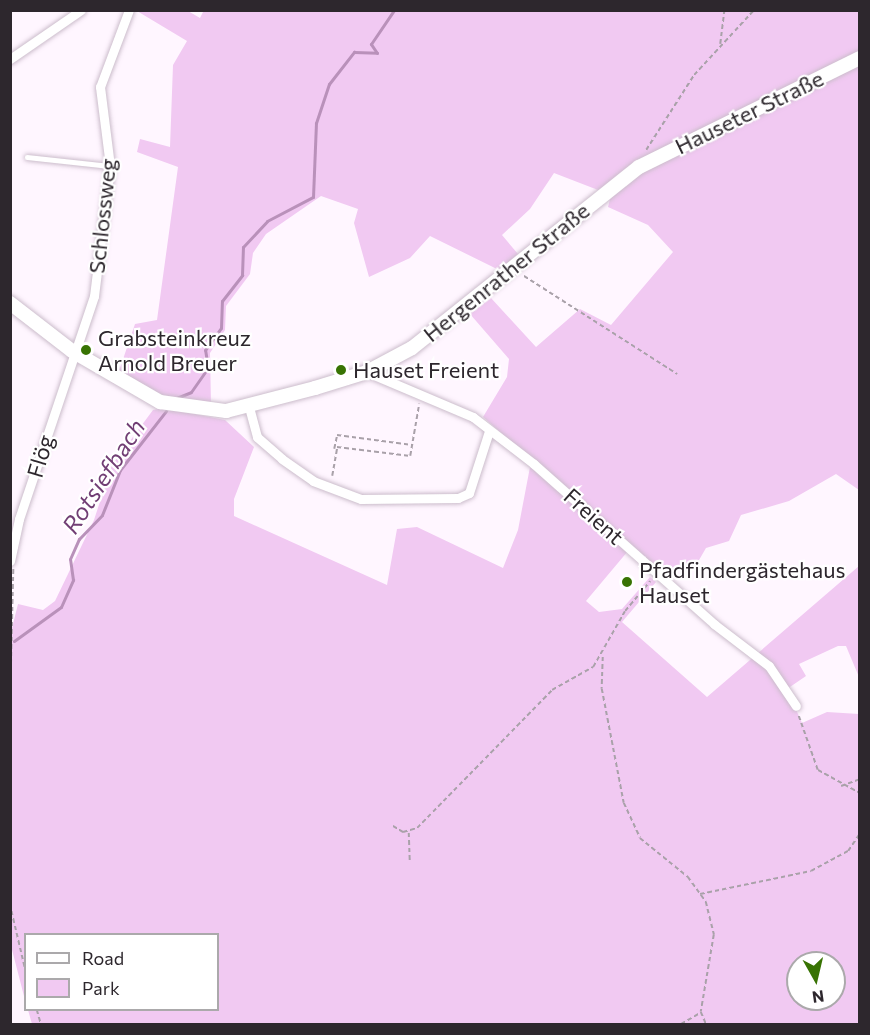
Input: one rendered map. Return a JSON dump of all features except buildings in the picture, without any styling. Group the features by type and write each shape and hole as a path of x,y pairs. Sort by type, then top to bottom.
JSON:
{"street":[{"path":"10,59 81,10"},
{"name":"Schlossweg","path":"72,351 94,296 110,166 100,87 129,10"},
{"name":"Hauseter Straße","path":"609,188 639,167 860,58"},
{"name":"Hergenrather Straße","path":"10,303 72,351 160,402 207,411 249,406 368,372 412,348 609,188"},
{"name":"Flög","path":"11,561 19,519 72,351"},
{"name":"Freient","path":"368,372 421,397 473,417 769,666 796,706"},
{"path":"249,406 257,437 331,489 362,499 458,498 475,483 489,431"}],"lane":[{"path":"27,157 110,166"}],"path":[{"path":"720,45 724,10"},
{"path":"639,167 694,75 754,10"},
{"path":"513,266 677,374"},
{"path":"334,450 410,456 421,397"},
{"path":"331,489 337,435 412,445"},
{"path":"10,694 16,604 11,561"},
{"path":"656,573 625,611 603,657 602,689 624,803 640,838 700,894 714,934 701,1012 706,1024"},
{"path":"410,863 409,832 552,690 603,657"},
{"path":"796,706 810,758 827,780 860,793"},
{"path":"840,786 860,778"},
{"path":"393,826 409,832"},
{"path":"700,894 811,871 848,851 860,833"},
{"path":"10,904 24,964"},
{"path":"681,1024 701,1012"}],"green space":[{"path":"204,10 859,11 859,490 836,474 789,501 741,515 729,541 706,548 695,567 662,575 483,417 507,377 509,359 470,314 491,298 536,347 580,309 611,325 673,252 648,225 608,207 611,195 554,173 530,209 502,235 518,254 499,270 430,236 410,258 369,277 354,223 358,209 321,196 266,234 253,253 250,274 226,306 225,330 210,353 211,405 154,393 119,371 135,324 157,320 178,167 137,152 140,139 170,147 173,65 187,41 137,11 188,11 200,18"},
{"path":"163,408 225,420 254,447 234,499 234,516 387,585 397,529 417,527 503,568 518,530 530,467 628,551 586,601 599,612 622,609 650,577 656,582 622,622 707,697 859,566 859,677 846,646 838,646 799,664 806,676 787,689 802,723 827,712 859,714 859,1024 32,1024 28,1011 219,1011 219,933 24,933 24,996 10,942 10,636 18,604 43,610 55,601 94,520 112,465 153,410"}],"waterway":[{"name":"Rotsiefbach","path":"174,399 191,392 208,368 205,350 221,328 222,301 242,275 243,247 267,221 313,197 316,123 329,84 354,52 377,53 371,44 394,10"},
{"name":"Rotsiefbach","path":"14,641 61,607 73,580 70,559 79,539 102,515 120,470 166,411"}],"place":[{"name":"Grabsteinkreuz Arnold Breuer","path":"86,350"},
{"name":"Hauset Freient","path":"341,370"},
{"name":"Pfadfindergästehaus Hauset","path":"627,582"}]}
